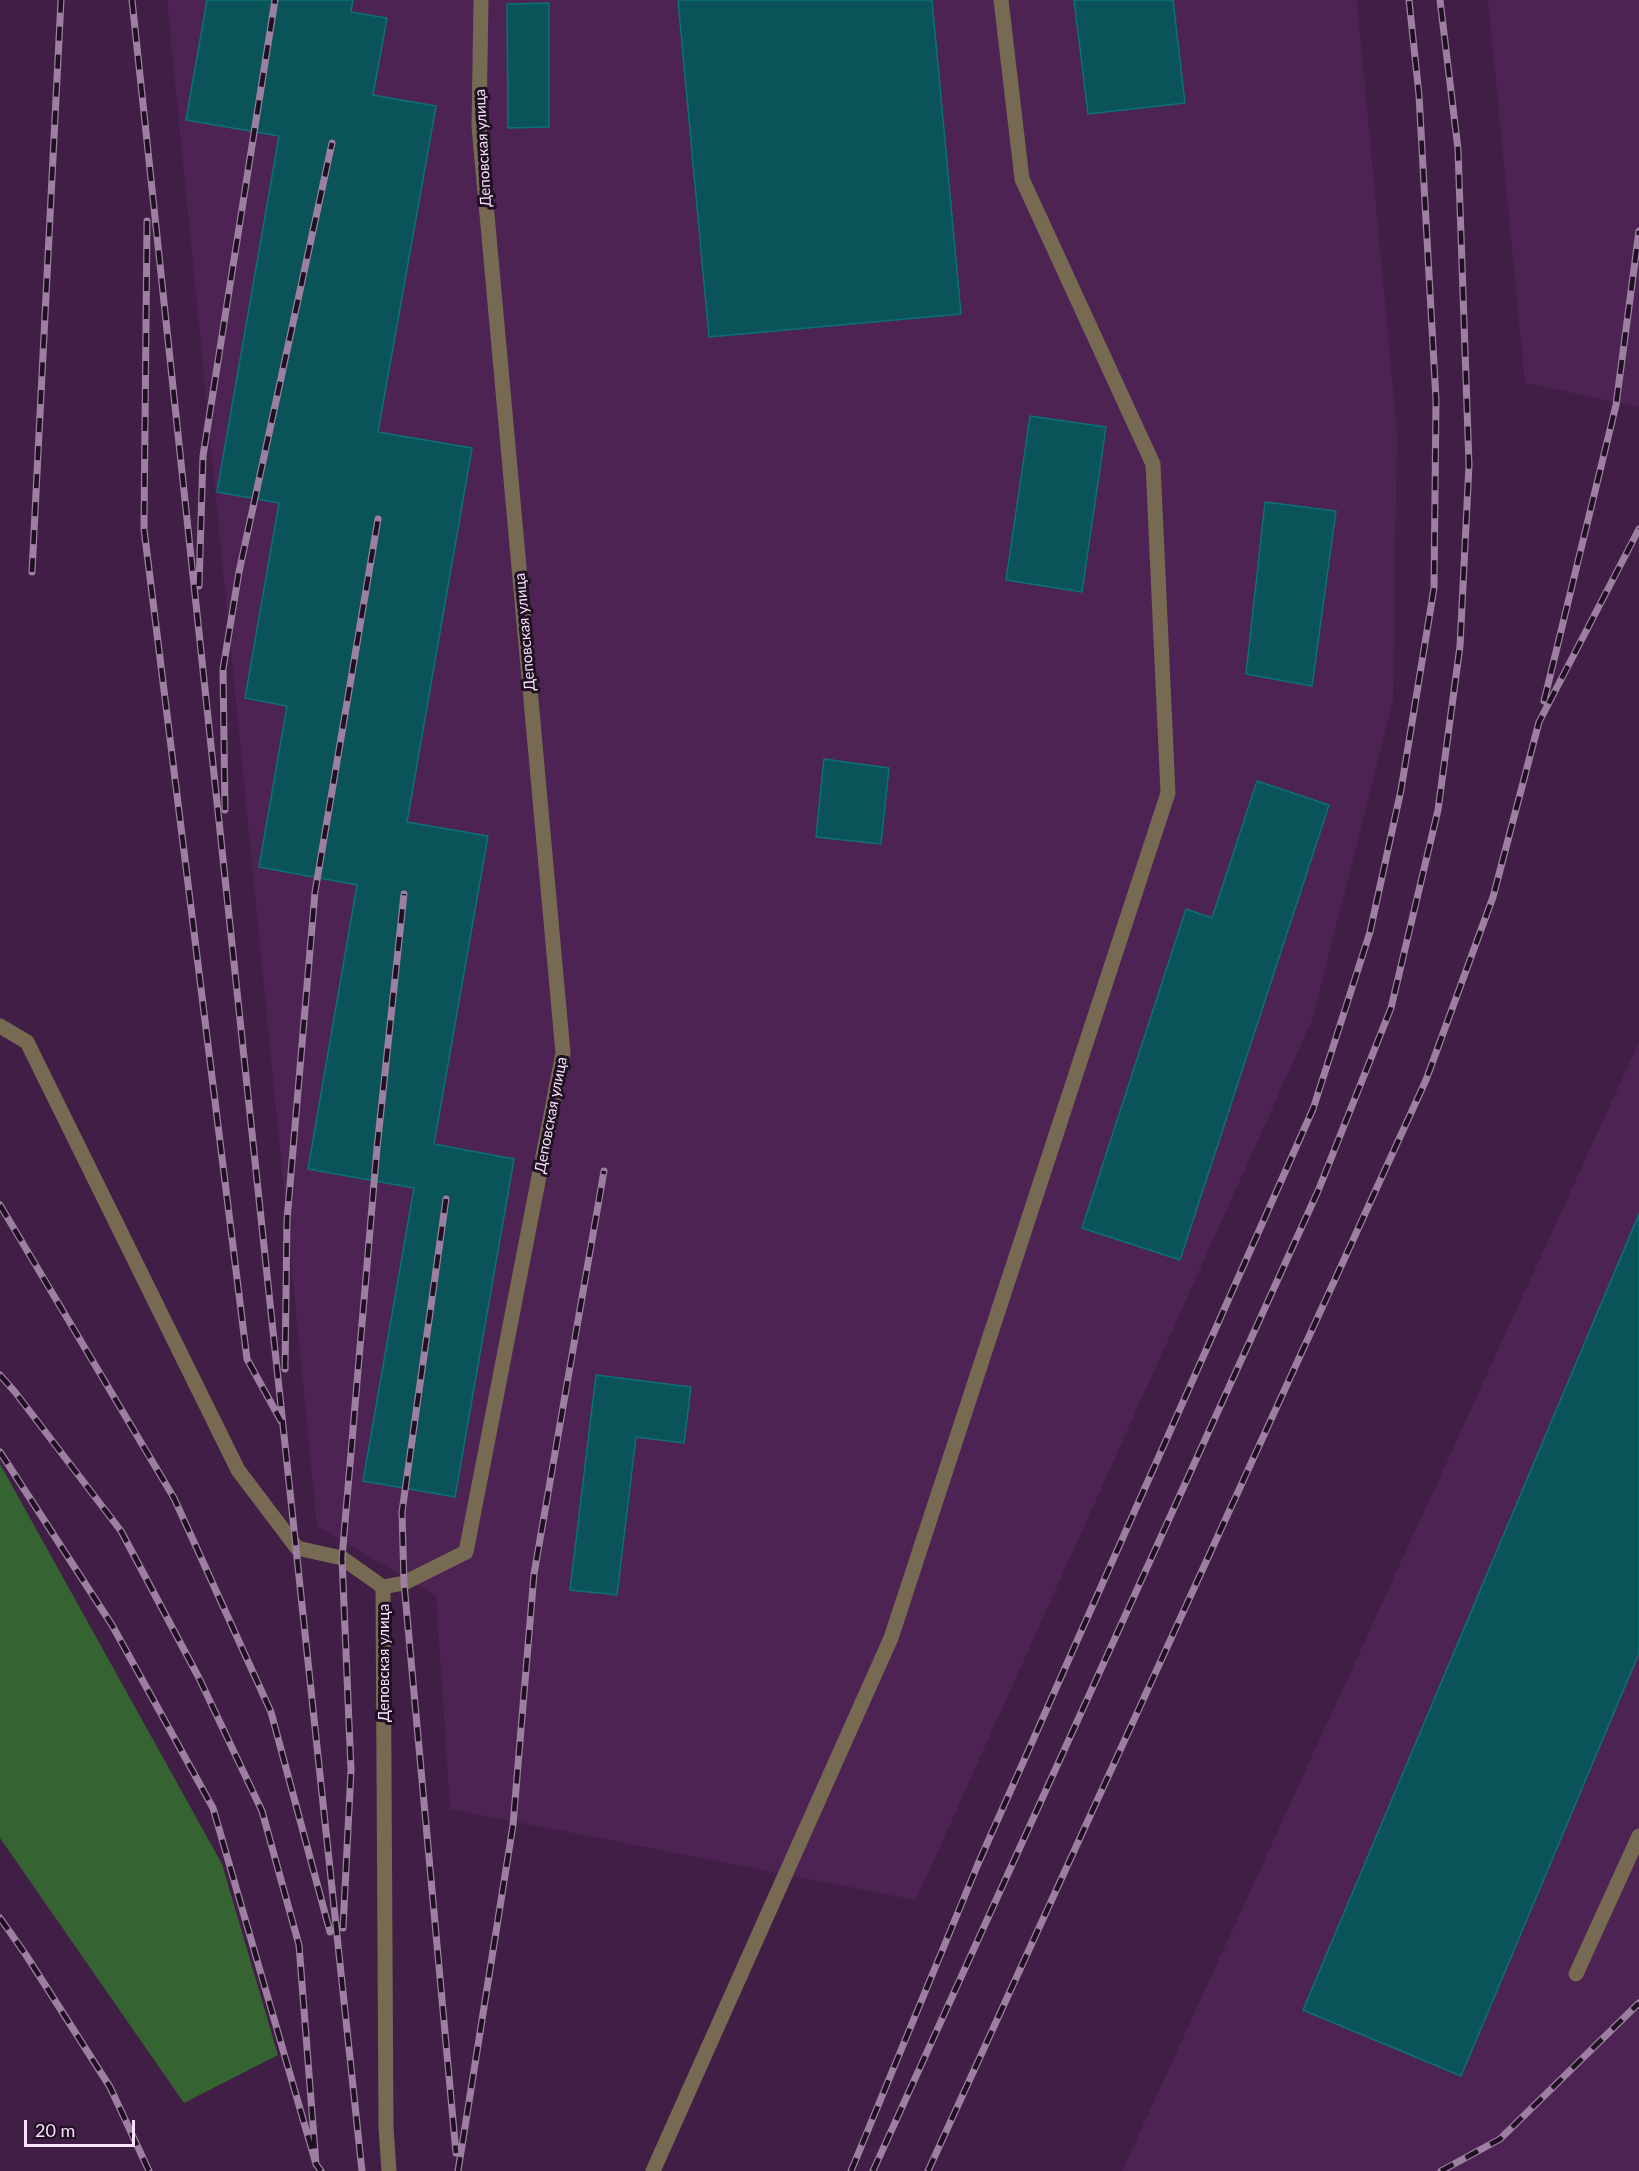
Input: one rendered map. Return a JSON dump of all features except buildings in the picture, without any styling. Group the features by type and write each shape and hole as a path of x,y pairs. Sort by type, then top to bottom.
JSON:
{"street":[{"name":"Деповская улица","path":"389,2171 386,2127 383,1587 404,1582 466,1552 563,1053 479,126 481,0"},
{"path":"653,2171 891,1638 1168,793 1153,464 1022,179 1001,0"},
{"path":"0,1026 27,1042 238,1470 297,1548 342,1558 383,1587"},
{"path":"1576,1974 1639,1836"}],"shaded area":[{"path":"167,0 1357,0 1397,432 1393,700 1313,1018 916,1900 450,1809 436,1596 317,1526"},
{"path":"1488,0 1639,0 1639,407 1525,383"},
{"path":"1639,1042 1639,2171 1122,2171"}],"green space":[{"path":"0,1464 222,1864 278,2055 184,2103 0,1838"}],"railway":[{"path":"32,572 61,0"},
{"path":"132,0 362,2171"},
{"path":"199,586 203,456 275,0"},
{"path":"851,2171 978,1864 1313,1109 1370,932 1401,790 1434,588 1436,400 1419,95 1409,0"},
{"path":"873,2171 1318,1191 1391,1008 1438,810 1460,646 1469,465 1458,149 1440,0"},
{"path":"225,810 223,669 239,572 332,143"},
{"path":"147,221 144,529 247,1359 281,1421"},
{"path":"1544,701 1616,405 1639,231"},
{"path":"285,1369 287,1220 315,892 378,519"},
{"path":"928,2171 1426,1080 1493,897 1539,722 1639,529"},
{"path":"343,1928 351,1770 342,1558 377,1148 404,894"},
{"path":"458,2171 513,1825 534,1574 604,1171"},
{"path":"446,1199 402,1512 404,1583 456,2153"},
{"path":"0,1205 174,1498 271,1712 330,1932"},
{"path":"0,1375 121,1531 199,1678 262,1811 299,1945 316,2164"},
{"path":"0,1452 112,1625 213,1808 316,2164 321,2171"},
{"path":"0,1918 110,2087 149,2171"},
{"path":"1441,2171 1500,2139 1639,2003"}]}
